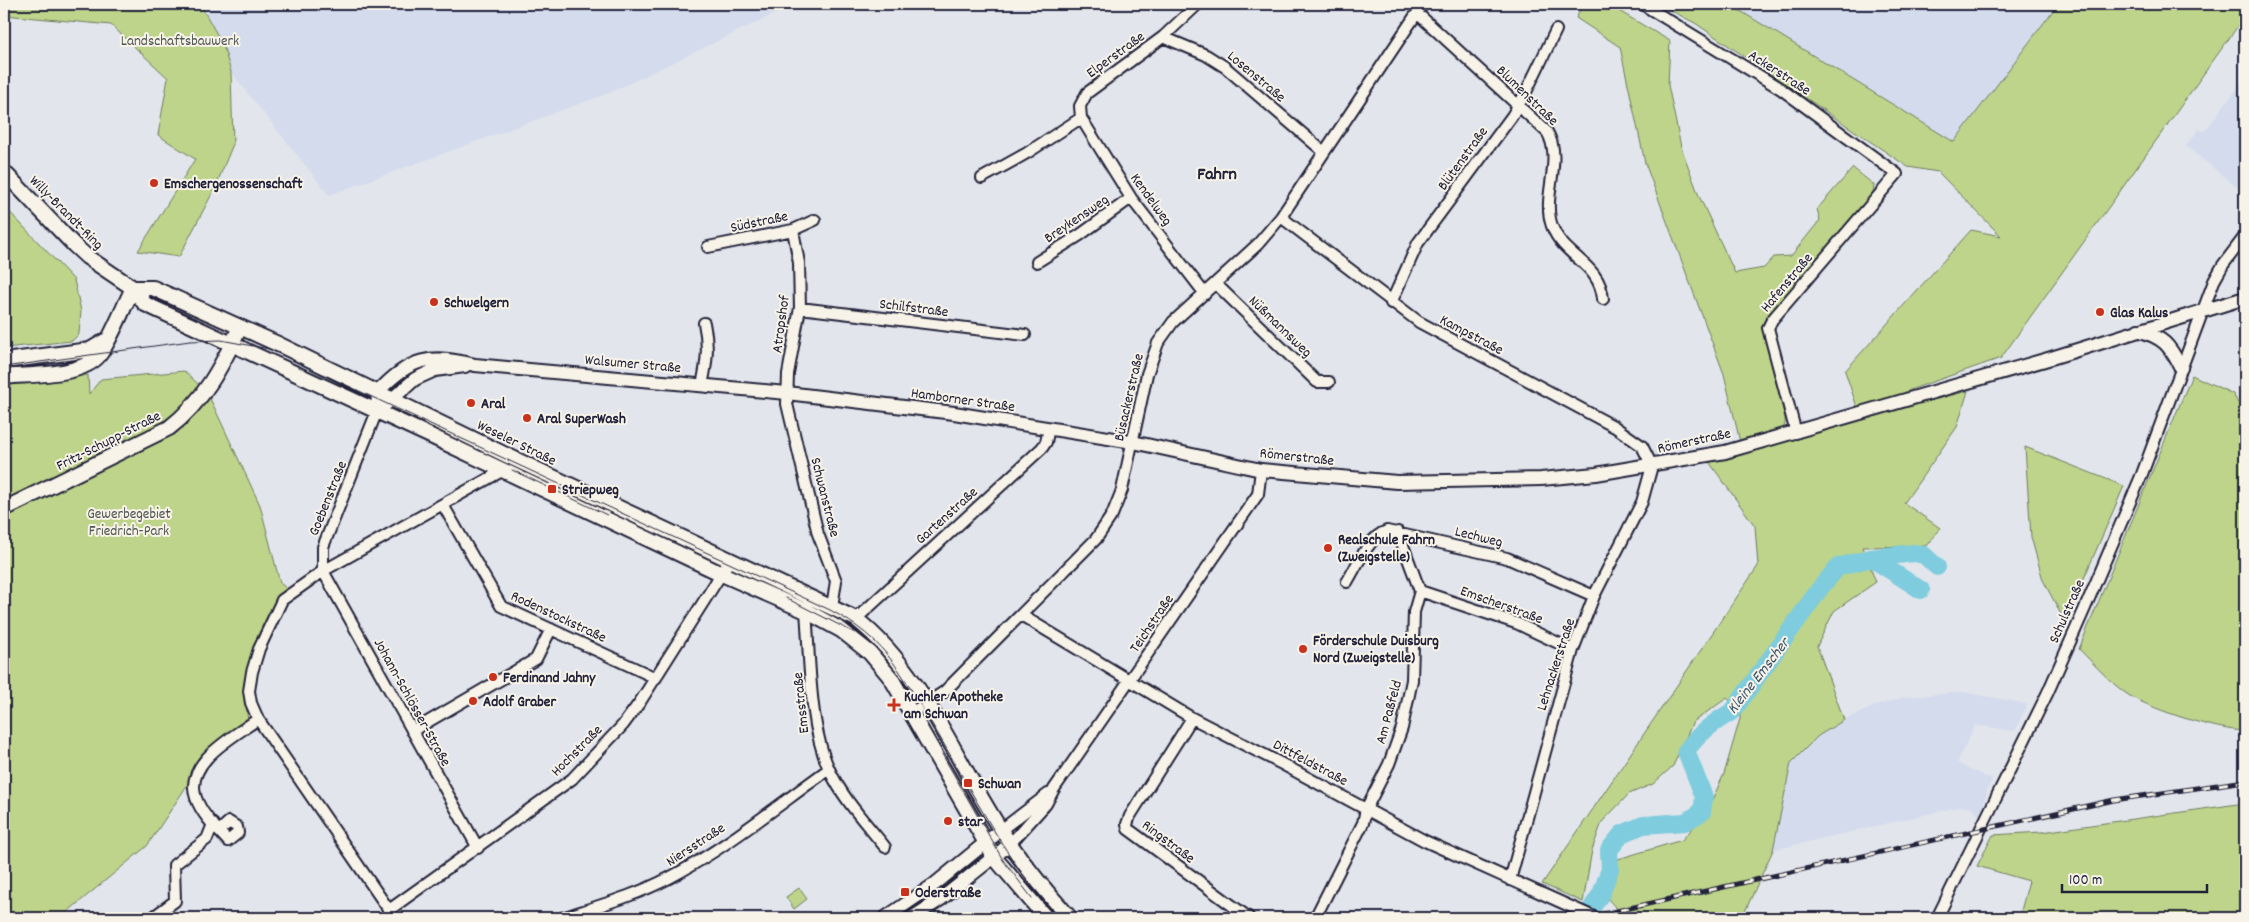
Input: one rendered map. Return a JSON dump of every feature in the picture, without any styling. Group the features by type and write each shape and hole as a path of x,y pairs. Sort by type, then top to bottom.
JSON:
{"main road":[{"name":"Willy-Brandt-Ring","path":"4,172 87,257 134,288"},
{"name":"Weseler Straße","path":"134,288 153,288 240,327 506,455 856,619 895,655 1010,844 1070,918"},
{"path":"4,377 69,371 81,368 94,360 134,288"},
{"path":"134,288 144,304 377,411 722,574 806,611 841,630 870,653 891,678 994,857 1046,918"},
{"name":"Fritz-Schupp-Straße","path":"4,509 169,428 183,417 214,380 240,327"},
{"path":"4,361 90,350 99,346 107,339"}],"street":[{"name":"Elperstraße","path":"1080,118 1080,106 1088,93 1163,38 1198,4"},
{"name":"Ackerstraße","path":"1642,4 1781,89 1897,174"},
{"name":"Blumenstraße","path":"1420,8 1518,106 1547,132 1554,147 1550,212 1552,225 1564,245 1596,275 1602,286 1603,299"},
{"name":"Büsackerstraße","path":"911,713 944,692 1096,539 1112,514 1122,490 1147,374 1158,343 1174,322 1258,244 1281,217 1420,8"},
{"name":"Blütenstraße","path":"1392,303 1418,243 1518,106 1556,30"},
{"name":"Losenstraße","path":"1163,38 1206,55 1225,67 1324,152"},
{"path":"982,178 1027,153 1080,118"},
{"name":"Kendelweg","path":"1080,118 1131,198 1205,294"},
{"name":"Hafenstraße","path":"1796,432 1768,328 1772,320 1897,174"},
{"name":"Breykensweg","path":"1037,262 1080,235 1131,198"},
{"name":"Kampstraße","path":"1281,217 1419,322 1615,427 1642,446 1652,466"},
{"name":"Südstraße","path":"708,247 793,230 815,220"},
{"name":"Atropshof","path":"787,393 788,374 800,308 799,263 793,230"},
{"name":"Schulstraße","path":"1937,918 2048,692 2142,474 2214,281 2223,264 2245,236"},
{"name":"Nüßmannsweg","path":"1216,284 1317,382 1329,382"},
{"name":"Römerstraße","path":"1133,442 1261,470 1396,482 1541,479 1652,466 1725,452 1796,432 2245,298"},
{"name":"Schilfstraße","path":"800,308 1025,335"},
{"path":"702,385 707,364 708,340 704,324"},
{"path":"2138,330 2164,340 2180,368"},
{"name":"Walsumer Straße","path":"378,392 390,378 420,360 432,358 475,365 787,393"},
{"name":"Walsumer Straße","path":"377,411 393,400 414,379 435,370 475,365"},
{"path":"377,411 378,392"},
{"name":"Hamborner Straße","path":"787,393 954,412 1133,442"},
{"name":"Schwanstraße","path":"787,393 818,534 836,581 832,607"},
{"name":"Goebenstraße","path":"323,570 323,547 377,411"},
{"name":"Gartenstraße","path":"856,619 864,609 1042,448 1049,428"},
{"name":"Lehnackerstraße","path":"1510,880 1573,650 1594,596 1642,502 1652,466"},
{"name":"Teichstraße","path":"1010,844 1046,804 1054,789 1258,494 1261,470"},
{"path":"390,914 258,719 251,703 249,691 252,672 275,610 292,591 323,570 502,471"},
{"name":"Rodenstockstraße","path":"443,505 500,606 656,678"},
{"name":"Lechweg","path":"1347,582 1378,534 1387,531 1507,558 1594,596"},
{"path":"1398,532 1420,591"},
{"name":"Hochstraße","path":"390,914 572,779 623,725 656,678 730,560"},
{"name":"Johann-Schlösser-Straße","path":"323,570 478,848"},
{"name":"Emscherstraße","path":"1420,591 1516,623 1573,650"},
{"name":"Am Paßfeld","path":"1366,809 1388,764 1402,728 1412,680 1414,612 1420,591"},
{"path":"806,611 813,598"},
{"name":"Emsstraße","path":"806,611 817,734 829,769 847,801 885,847"},
{"name":"Dittfeldstraße","path":"1021,615 1192,718 1425,842 1596,918"},
{"path":"412,731 536,659 551,629"},
{"name":"Ringstraße","path":"1192,718 1130,816 1127,824 1128,829 1249,918"},
{"path":"152,918 175,901 174,865 207,839 216,827 204,813 195,796 197,774 201,763 258,719"},
{"name":"Niersstraße","path":"562,918 632,895 668,879 708,856 829,769"},
{"name":"Teichstraße","path":"1001,830 1054,789"},
{"path":"1315,918 1363,823 1366,809"},
{"path":"892,917 1001,830"},
{"path":"912,918 1010,844"}],"shaded area":[{"path":"200,4 795,4 609,93 329,195 231,72 223,45"},
{"path":"1729,4 2058,4 1955,143"},
{"path":"2245,78 2245,194 2186,146 2199,129 2204,132"},
{"path":"1963,692 2027,704 2015,731 1975,725 1957,763 1992,780 1987,790 1981,817 1972,808 1962,806 1773,850 1791,763 1818,736 1844,720 1875,706 1905,697"}],"green space":[{"name":"Landschaftsbauwerk","path":"4,4 200,4 223,45 231,72 233,144 215,188 179,257 138,251 195,159 158,135 168,78 111,25 4,15"},
{"path":"1583,4 1607,4 1670,41 1668,85 1681,147 1699,196 1735,273 1764,268 1774,257 1791,256 1820,220 1817,209 1853,168 1874,185 1873,195 1769,316 1763,327 1785,418 1782,431 1740,442 1724,374 1645,163 1620,47 1576,18"},
{"path":"1658,4 1729,4 1954,142 2058,4 2245,4 2245,16 2001,358 1915,388 1859,413 1845,371 1971,230 2001,236 1938,172 1908,167 1695,23"},
{"path":"4,206 74,280 81,311 79,334 72,341 4,348"},
{"name":"Gewerbegebiet Friedrich-Park","path":"184,371 207,392 260,505 280,583 286,588 266,618 252,650 246,684 248,720 219,740 202,756 188,784 147,846 60,918 4,918 4,385 88,375 89,394 101,379"},
{"path":"2192,375 2233,394 2245,415 2245,731 2203,723 2141,702 2116,686 2079,649"},
{"path":"1968,391 1957,427 1904,503 1940,528 1926,546 1862,547 1876,582 1834,611 1817,646 1844,720 1818,736 1791,763 1773,850 1742,918 1625,918 1607,898 1618,859 1682,840 1706,813 1724,774 1742,712 1727,698 1693,722 1673,766 1653,784 1629,794 1602,822 1592,850 1583,902 1542,884 1758,566 1755,526 1707,459"},
{"path":"2025,447 2124,486 2065,622 2043,580 2031,537"},
{"path":"2245,803 2245,918 2019,918 2029,881 1977,866 1993,835 2042,832"},
{"path":"799,888 807,899 794,909 786,897"}],"waterway":[{"name":"Kleine Emscher","path":"1585,918 1601,894 1610,869 1609,850 1622,834 1643,825 1685,822 1702,812 1704,797 1686,751 1707,728 1733,711 1821,587 1838,567 1871,558 1914,553 1924,555 1937,567"},
{"name":"Kleine Emscher","path":"1871,558 1921,590"}],"tram line":[{"path":"4,367 190,341 221,340 269,349 830,610 865,633 879,646 901,673 1006,850 1040,897 1059,918"},
{"path":"512,470 607,515"},
{"path":"786,598 855,633"},
{"path":"942,754 1003,860 1032,898"}],"railway":[{"path":"1585,918 2114,800 2245,781"}],"place":[{"name":"Emschergenossenschaft","path":"154,183"},
{"name":"Schwelgern","path":"434,302"},
{"name":"Glas Kalus","path":"2100,312"},
{"name":"Aral","path":"471,403"},
{"name":"Aral SuperWash","path":"527,418"},
{"name":"Striepweg","path":"552,489"},
{"name":"Realschule Fahrn (Zweigstelle)","path":"1328,548"},
{"name":"Förderschule Duisburg Nord (Zweigstelle)","path":"1303,649"},
{"name":"Ferdinand Jahny","path":"493,677"},
{"name":"Adolf Graber","path":"473,701"},
{"name":"Kuchler Apotheke am Schwan","path":"894,705"},
{"name":"Schwan","path":"968,783"},
{"name":"star","path":"948,821"},
{"name":"Oderstraße","path":"905,892"}],"district":[{"name":"Fahrn","path":"1217,173"}]}
